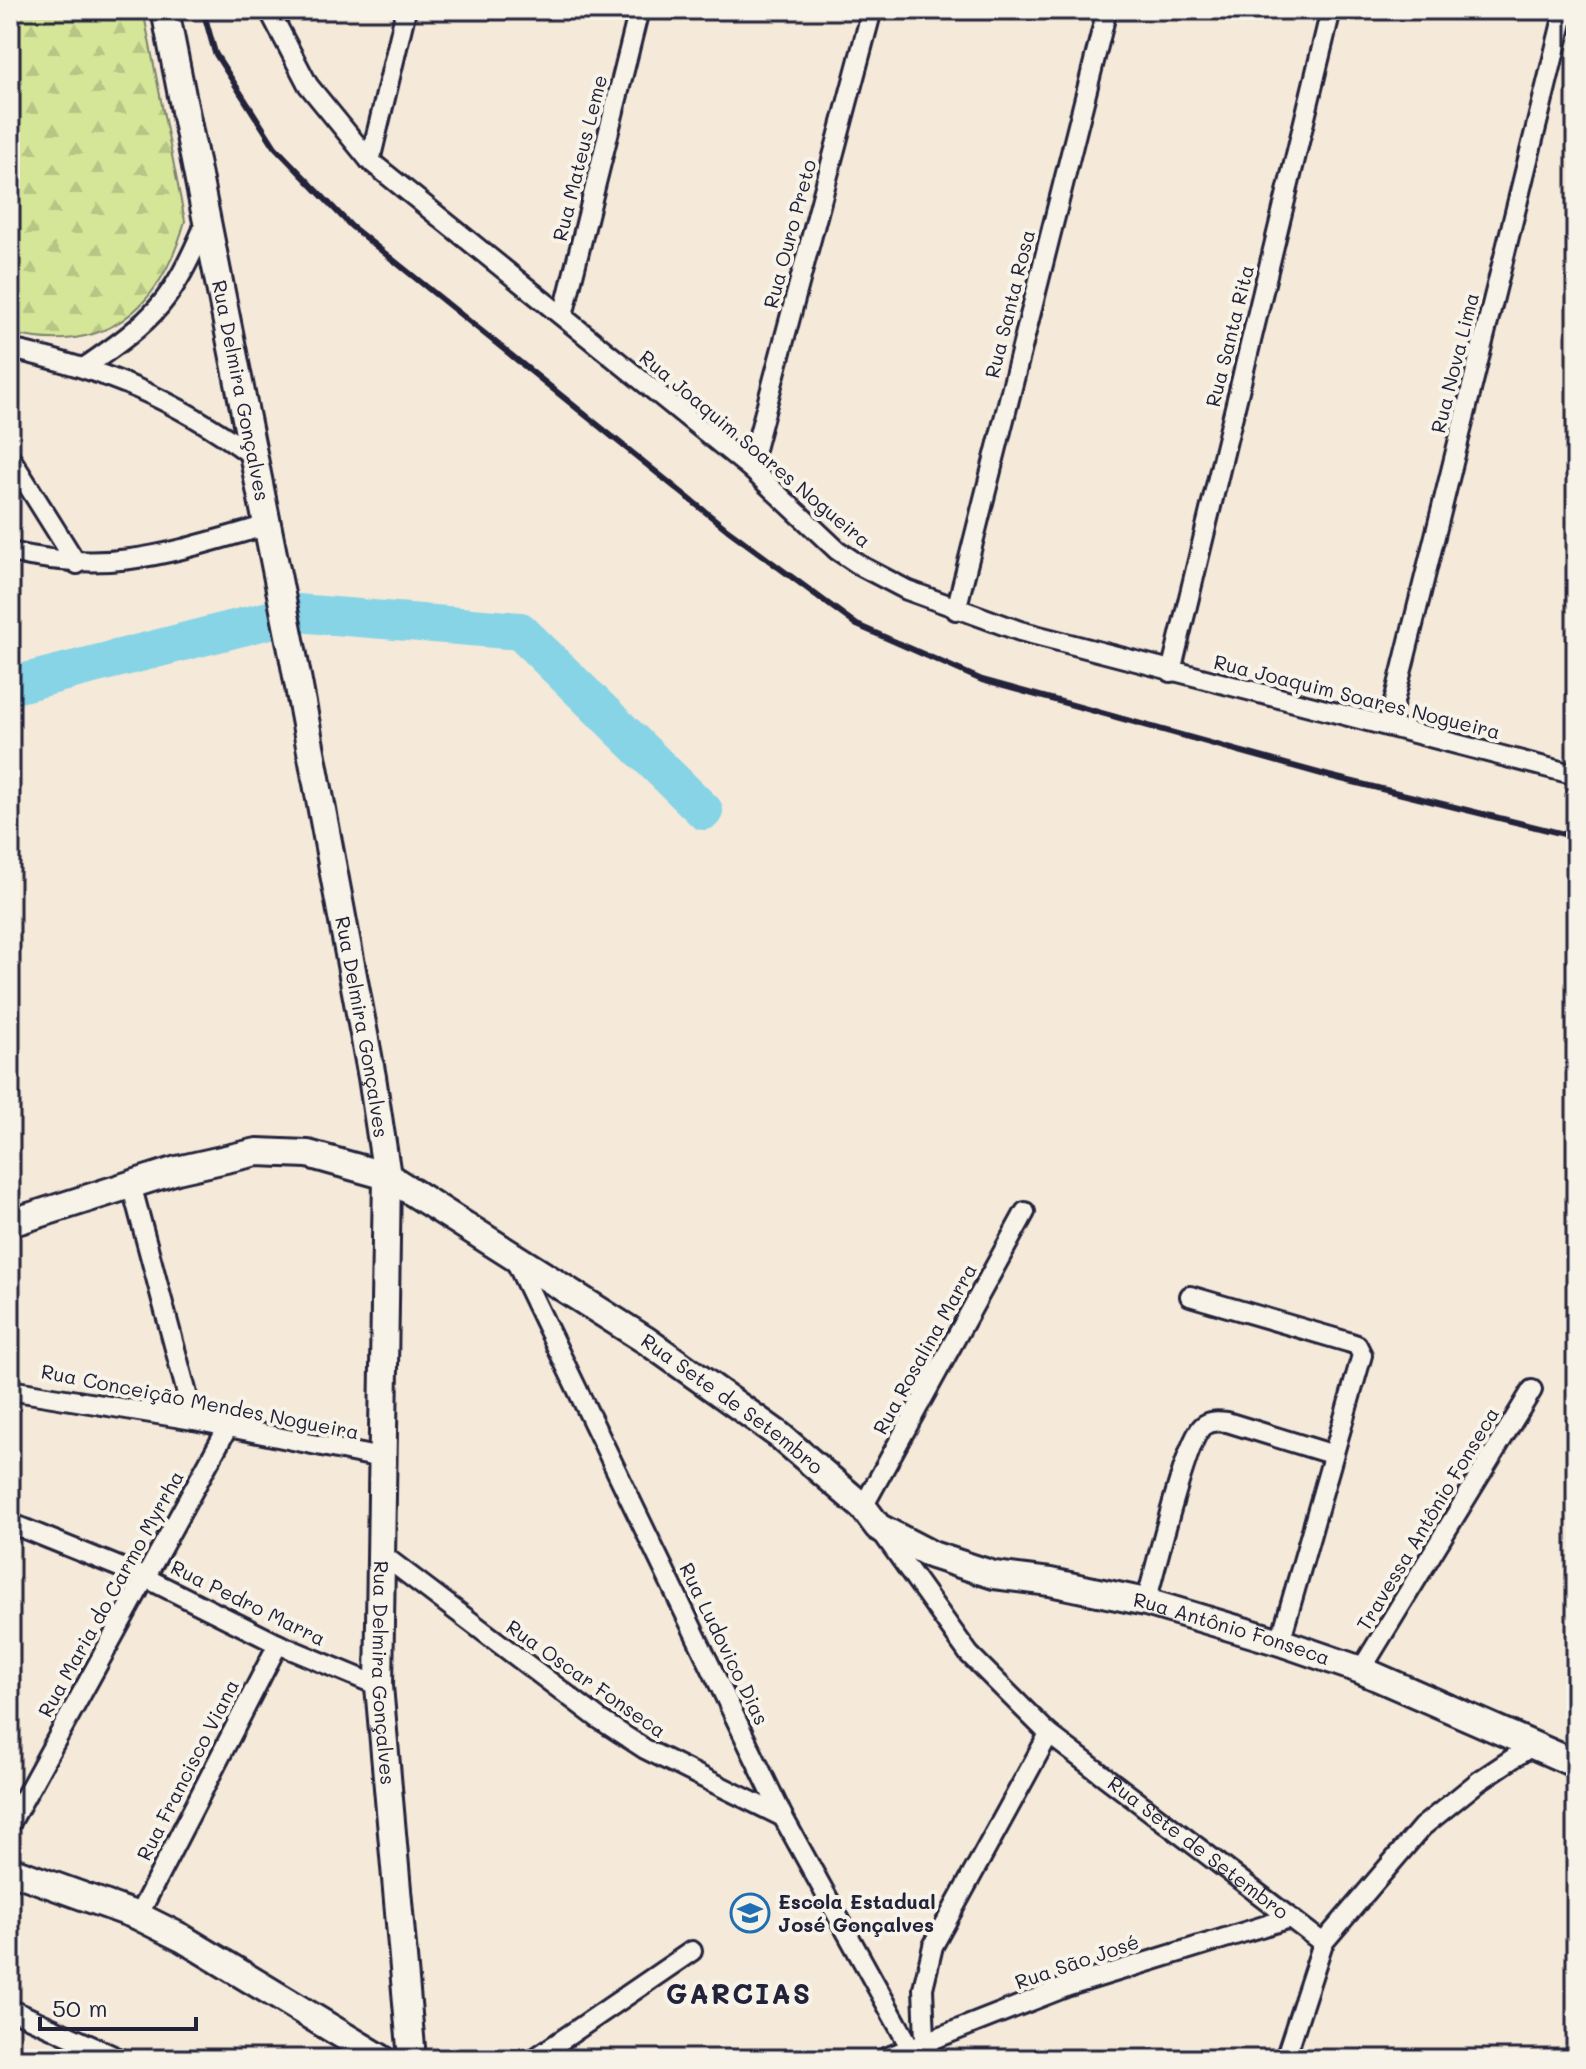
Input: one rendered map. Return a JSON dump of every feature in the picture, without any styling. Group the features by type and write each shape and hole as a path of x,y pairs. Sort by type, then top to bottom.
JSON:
{"street":[{"name":"Rua Delmira Gonçalves","path":"165,10 366,1045 387,1176 379,1686 412,2059"},
{"name":"Rua Joaquim Soares Nogueira","path":"269,10 308,85 370,161 460,237 750,468 849,558 882,579 956,610 1171,672 1576,775"},
{"path":"370,161 406,10"},
{"name":"Rua Mateus Leme","path":"563,316 639,10"},
{"name":"Rua Ouro Preto","path":"750,468 872,10"},
{"name":"Rua Santa Rosa","path":"956,610 1107,10"},
{"name":"Rua Santa Rita","path":"1171,672 1331,10"},
{"name":"Rua Nova Lima","path":"1388,726 1566,12"},
{"path":"85,367 124,340 160,309 186,267 206,222"},
{"path":"10,349 85,367 171,402 253,456"},
{"path":"10,457 77,564"},
{"path":"10,552 77,564 141,558 265,526"},
{"name":"Rua Sete de Setembro","path":"10,1223 230,1156 279,1151 339,1161 387,1176 647,1341 779,1435 870,1517 969,1654 1049,1734 1323,1943"},
{"path":"131,1184 194,1420"},
{"name":"Rua Rosalina Marra","path":"870,1517 1025,1212"},
{"name":"Rua Ludovico Dias","path":"512,1253 783,1817 918,2044"},
{"path":"1190,1296 1357,1345 1362,1355 1331,1454 1280,1642"},
{"name":"Rua Conceição Mendes Nogueira","path":"10,1390 194,1420 381,1458"},
{"name":"Travessa Antônio Fonseca","path":"1361,1670 1532,1390"},
{"path":"1146,1602 1188,1455 1203,1426 1211,1422 1227,1422 1331,1454"},
{"name":"Rua Maria do Carmo Myrrha","path":"10,1824 228,1427"},
{"name":"Rua Antônio Fonseca","path":"870,1517 960,1566 1146,1602 1361,1670 1576,1764"},
{"name":"Rua Pedro Marra","path":"10,1523 144,1577 278,1644 379,1686"},
{"name":"Rua Oscar Fonseca","path":"380,1553 599,1719 673,1763 783,1817"},
{"name":"Rua Francisco Viana","path":"138,1916 278,1644"},
{"path":"931,2059 918,2044 923,1988 933,1946 1049,1734"},
{"path":"1285,2059 1323,1943 1422,1827 1479,1781 1533,1745"},
{"path":"10,1870 138,1916 227,1962 382,2059"},
{"name":"Rua São José","path":"883,2059 1066,1987 1290,1918"},
{"path":"534,2059 692,1951"},
{"path":"10,2009 120,2059"}],"green space":[{"path":"10,10 143,10 185,221 160,279 143,302 123,319 100,332 73,338 43,339 10,333"}],"waterway":[{"path":"10,686 297,613 520,631 704,811"}],"railway":[{"path":"203,10 215,53 275,147 351,226 728,530 857,625 982,680 1329,776 1576,837"}],"place":[{"name":"Escola Estadual José Gonçalves","path":"750,1913"}],"district":[{"name":"GARCIAS","path":"739,1994"}]}
